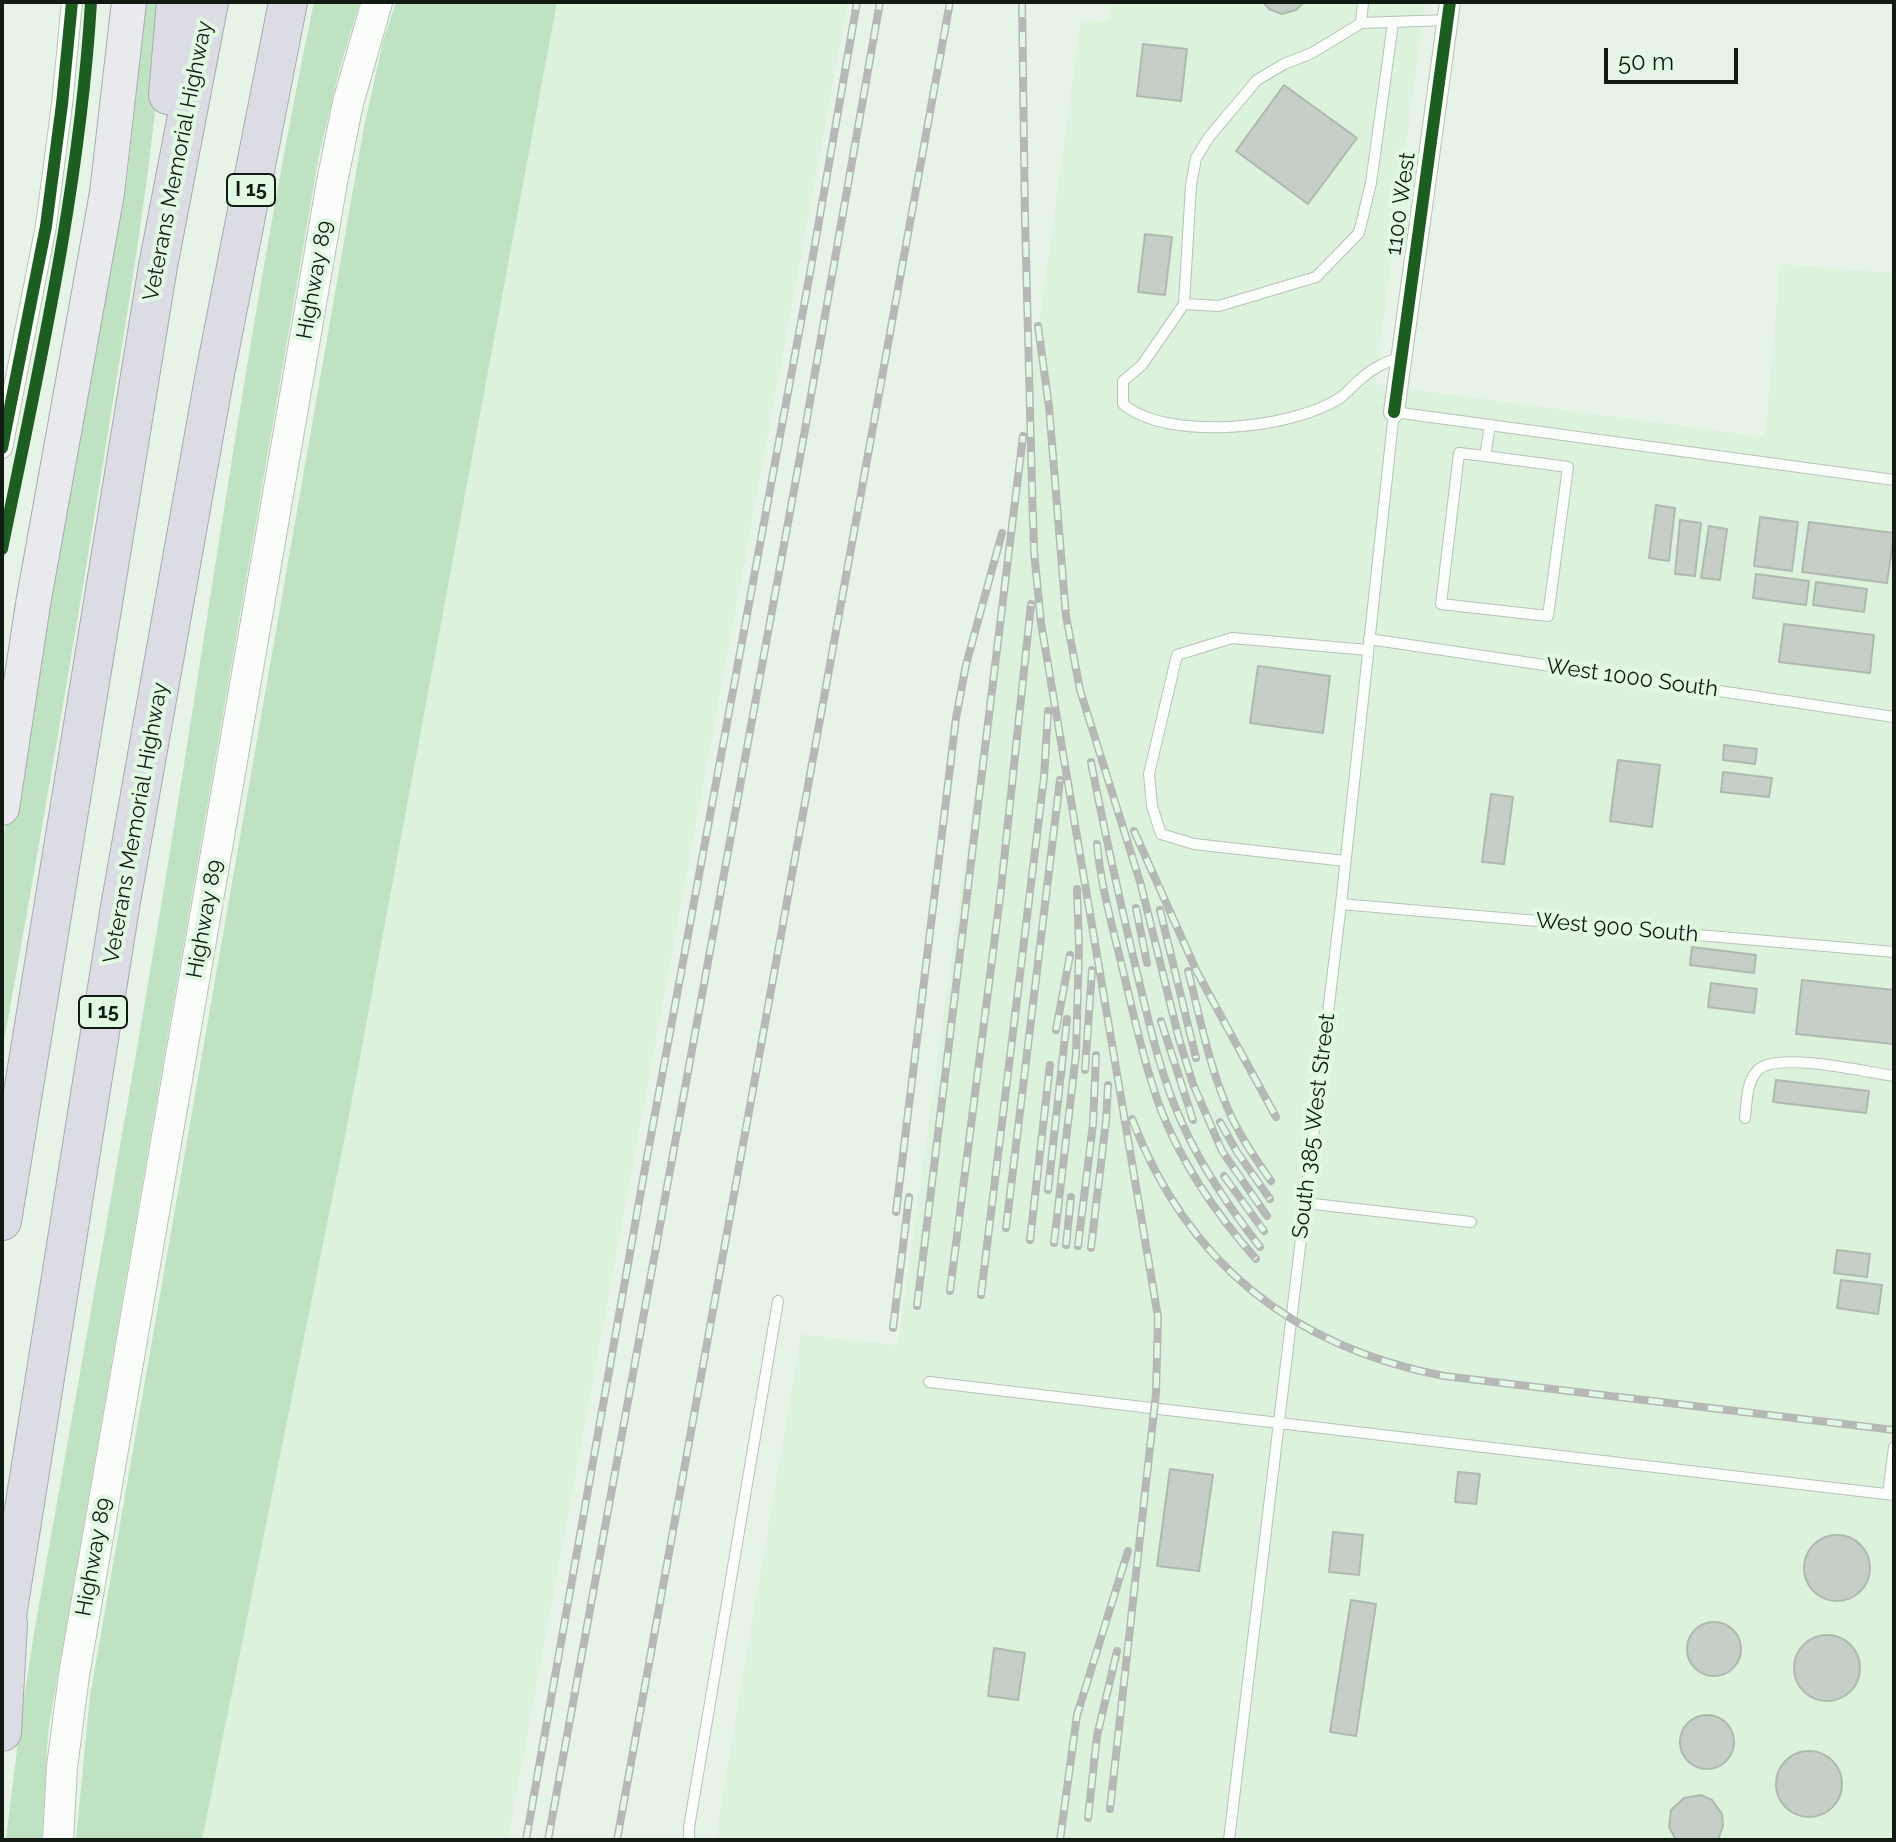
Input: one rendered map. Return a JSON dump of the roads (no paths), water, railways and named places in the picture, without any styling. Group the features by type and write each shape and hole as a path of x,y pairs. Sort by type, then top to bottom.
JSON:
{"highway":[{"path":"158,266 176,2"},
{"name":"Veterans Memorial Highway","path":"2,1221 158,266 209,2"},
{"name":"Veterans Memorial Highway","path":"2,1647 120,907 214,379 288,2"},
{"path":"2,1732 9,1605"}],"main road":[{"path":"2,808 33,604 107,193 129,2"},
{"name":"Highway 89","path":"58,1840 62,1767 74,1675 329,196 348,103 377,2"}],"street":[{"path":"2,448 46,226 72,2"},
{"name":"1100 West","path":"1394,412 1449,11"}],"lane":[{"path":"1361,23 1363,2"},
{"path":"1400,357 1379,365 1341,397 1329,403 1306,414 1262,426 1216,427 1155,421 1135,414 1123,404 1123,381 1142,365 1184,304 1191,185 1196,158 1209,137 1257,80 1284,64 1312,53 1361,23 1393,23 1449,11"},
{"path":"1184,304 1219,306 1316,277 1359,233 1371,183 1393,23"},
{"path":"1394,412 1894,480"},
{"name":"South 385 West Street","path":"1229,1840 1341,904 1394,412"},
{"path":"1485,456 1490,425"},
{"path":"1459,453 1485,456 1568,467 1548,616 1441,604 1459,453"},
{"name":"West 1000 South","path":"1345,861 1194,844 1161,834 1152,806 1149,774 1177,655 1232,638 1369,644 1894,717"},
{"name":"West 900 South","path":"1341,904 1894,952"},
{"path":"1745,1118 1749,1087 1759,1069 1768,1065 1790,1062 1894,1076"},
{"path":"1305,1203 1471,1222"},
{"path":"689,1840 778,1301"},
{"path":"929,1382 1891,1495 1894,1447"}],"railway":[{"path":"526,1840 857,2"},
{"path":"548,1840 880,2"},
{"path":"617,1840 950,2"},
{"path":"1022,2 1033,524"},
{"path":"1038,326 1049,407 1066,616 1080,690 1141,885 1193,1084 1222,1151 1267,1216"},
{"path":"917,1306 1023,436"},
{"path":"1033,513 1041,623 1158,1317 1156,1393 1110,1809"},
{"path":"896,1212 956,718 966,665 1002,533"},
{"path":"950,1291 1001,889 1031,604"},
{"path":"981,1295 1044,777 1048,711"},
{"path":"1091,762 1132,950 1168,1088 1190,1140 1208,1172 1260,1247"},
{"path":"1006,1228 1060,780"},
{"path":"1134,831 1197,972 1276,1117"},
{"path":"1097,844 1112,926 1161,1110 1202,1189 1256,1259"},
{"path":"1054,1243 1076,1054 1077,889"},
{"path":"1136,908 1147,963"},
{"path":"1160,910 1196,1058"},
{"path":"1056,1030 1070,955"},
{"path":"1085,1070 1092,970"},
{"path":"1188,971 1224,1101 1241,1135 1271,1181"},
{"path":"1048,1190 1067,1019"},
{"path":"1161,1021 1193,1120"},
{"path":"1078,1246 1093,1124 1096,1055"},
{"path":"1030,1240 1050,1065"},
{"path":"1091,1248 1108,1085"},
{"path":"1132,1119 1155,1170 1183,1216 1215,1256 1252,1291 1293,1320 1339,1344 1389,1363 1444,1376 1894,1430"},
{"path":"1220,1122 1270,1199"},
{"path":"1224,1176 1264,1231"},
{"path":"893,1328 909,1197"},
{"path":"1066,1245 1071,1197"},
{"path":"1060,1840 1077,1715 1128,1551"},
{"path":"1088,1818 1097,1736 1117,1651"}]}
